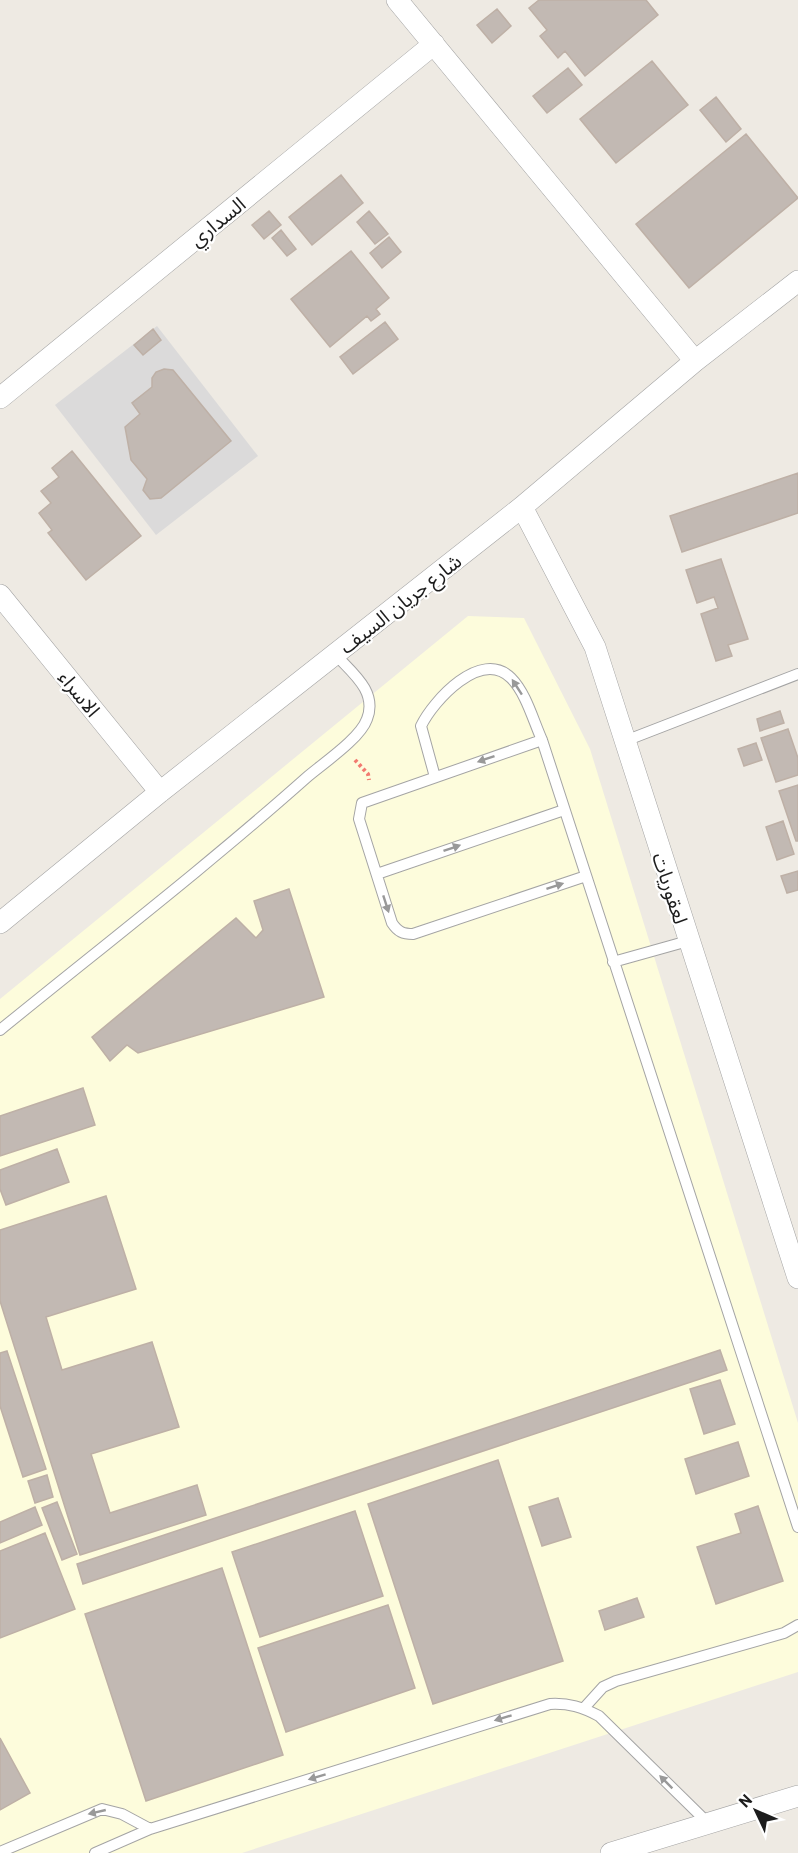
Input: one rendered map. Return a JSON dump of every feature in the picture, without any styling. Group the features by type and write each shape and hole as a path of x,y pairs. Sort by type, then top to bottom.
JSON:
{"street":[{"path":"397,0 695,361"},
{"name":"السداري","path":"0,398 434,44"},
{"name":"شارع جريان السيف","path":"0,923 160,792 522,507 695,361 798,281"},
{"name":"لعقوريات","path":"522,507 595,647 798,1278"},
{"name":"الاسراء","path":"0,595 160,792"},
{"path":"611,1853 798,1796"}],"lane":[{"path":"0,1030 266,813 354,736 367,719 370,700 365,686 335,654"},
{"path":"435,777 421,726 429,711 440,697 476,672 489,668 510,676 520,690 542,740 798,1527"},
{"path":"625,741 798,674"},
{"path":"542,740 370,799 362,804 359,819 376,874 392,923 397,930 405,934 413,934 586,876"},
{"path":"376,874 564,810"},
{"path":"613,962 688,941"},
{"path":"584,1708 603,1687 616,1681 784,1633 798,1625"},
{"path":"95,1853 150,1829 550,1704 567,1703 599,1716 708,1823"},
{"path":"0,1852 102,1809 122,1814 150,1829"}],"path":[{"path":"341,747 368,774 370,799"}],"shaded area":[{"path":"157,326 258,456 156,535 55,405"},
{"path":"468,616 524,618 590,749 798,1423 798,1672 242,1853 0,1853 0,999"}],"building":[{"path":"539,0 646,0 658,15 585,76 565,51 558,58 540,36 547,30 529,8"},
{"path":"497,9 511,26 492,43 477,25"},
{"path":"652,61 688,105 616,163 580,119"},
{"path":"568,68 582,85 547,113 533,96"},
{"path":"716,97 741,129 726,142 700,110"},
{"path":"746,134 798,198 689,288 636,224"},
{"path":"341,175 363,203 312,245 289,217"},
{"path":"269,211 281,225 264,239 252,225"},
{"path":"369,211 388,234 375,244 357,222"},
{"path":"281,230 296,249 287,256 272,238"},
{"path":"389,237 401,252 382,268 370,253"},
{"path":"351,251 389,298 376,309 380,314 371,321 367,316 330,347 291,299"},
{"path":"385,322 398,339 353,374 340,357"},
{"path":"153,329 161,340 143,355 134,345"},
{"path":"164,369 173,370 231,441 161,498 150,499 143,490 147,479 131,460 125,427 140,414 132,403 152,387 152,378 156,372"},
{"path":"72,451 141,536 86,580 48,533 52,530 39,513 51,503 41,491 59,477 52,468"},
{"path":"798,473 798,513 682,552 670,516"},
{"path":"721,559 748,639 728,645 732,656 716,661 701,614 718,608 714,597 697,603 686,570"},
{"path":"780,711 784,723 760,731 757,719"},
{"path":"788,729 798,758 798,775 776,782 761,738"},
{"path":"756,743 762,760 744,766 738,749"},
{"path":"798,785 798,841 796,841 779,791"},
{"path":"783,821 794,854 777,860 766,827"},
{"path":"798,871 798,890 787,893 781,876"},
{"path":"289,889 324,997 138,1053 127,1045 110,1061 92,1037 236,918 256,938 263,930 254,901"},
{"path":"83,1088 95,1125 0,1156 0,1116"},
{"path":"57,1149 69,1182 6,1205 0,1189 0,1170"},
{"path":"106,1196 136,1289 46,1317 62,1370 152,1342 179,1427 91,1454 110,1513 197,1485 206,1515 80,1555 0,1301 0,1230"},
{"path":"720,1350 727,1370 83,1584 77,1564"},
{"path":"7,1351 46,1469 23,1477 0,1406 0,1353"},
{"path":"720,1380 735,1424 704,1434 690,1389"},
{"path":"738,1442 749,1476 696,1494 685,1459"},
{"path":"498,1460 563,1661 433,1704 368,1504"},
{"path":"47,1475 53,1497 35,1503 28,1481"},
{"path":"558,1498 571,1537 542,1546 529,1507"},
{"path":"57,1502 77,1554 62,1560 42,1508"},
{"path":"758,1506 783,1581 716,1604 697,1547 741,1533 735,1514"},
{"path":"35,1507 42,1525 0,1543 0,1522"},
{"path":"355,1511 383,1596 260,1637 232,1552"},
{"path":"45,1533 75,1609 0,1638 0,1551"},
{"path":"222,1568 283,1755 146,1801 85,1614"},
{"path":"637,1598 644,1617 605,1630 599,1611"},
{"path":"388,1605 415,1688 286,1732 258,1648"},
{"path":"0,1738 30,1793 0,1810"}]}
